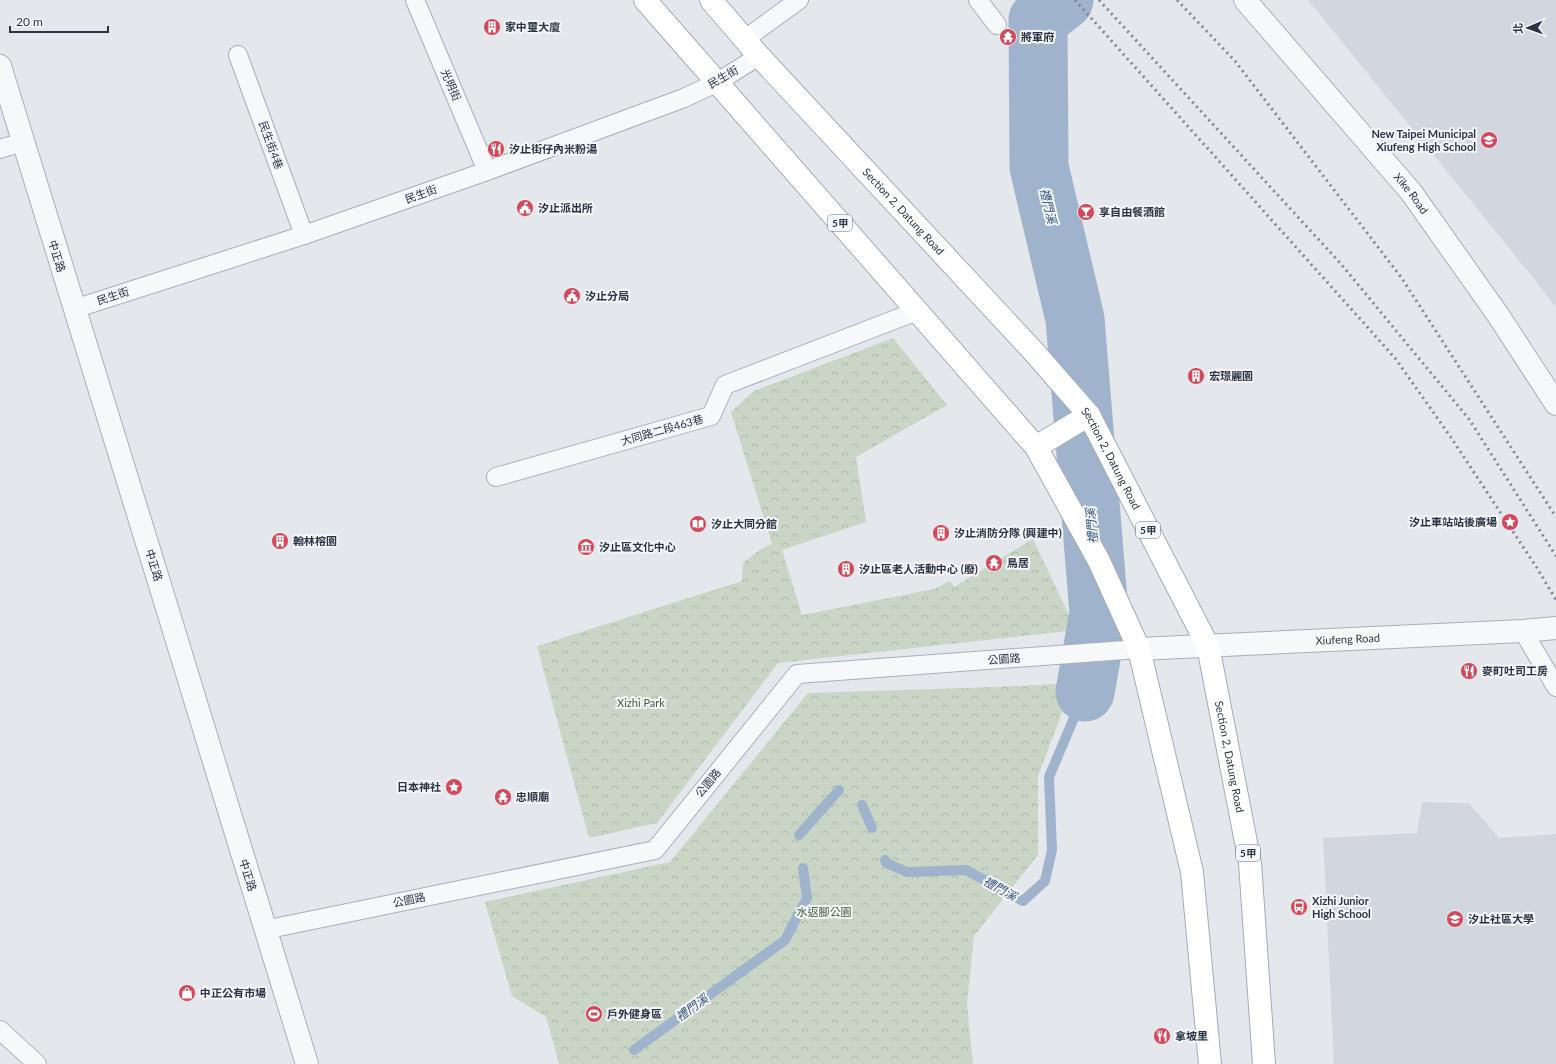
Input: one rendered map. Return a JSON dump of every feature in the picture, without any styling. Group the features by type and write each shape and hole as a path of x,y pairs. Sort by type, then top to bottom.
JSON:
{"main road":[{"name":"5甲","path":"645,0 716,83 1036,446 1099,561 1139,649 1192,872 1210,1064"},
{"name":"Section 2, Datung Road","path":"711,0 759,56 1034,352 1089,415 1208,646 1250,863 1264,1064"},
{"path":"1036,446 1089,415"}],"street":[{"name":"Xike Road","path":"1245,0 1411,192 1498,315 1556,404"},
{"name":"中正路","path":"0,66 164,598 264,930 307,1064"},
{"name":"Xiufeng Road","path":"1139,649 1523,631 1556,628"}],"lane":[{"name":"光明街","path":"415,0 487,170"},
{"path":"745,39 799,0"},
{"path":"978,0 996,25"},
{"name":"民生街4巷","path":"238,55 304,235"},
{"name":"民生街","path":"74,309 304,235 684,98 716,83 759,56"},
{"path":"0,150 23,142"},
{"name":"大同路二段463巷","path":"496,477 711,416 724,385 917,310"},
{"path":"1523,631 1556,687"},
{"name":"公園路","path":"264,930 655,850 797,674 1139,649"},
{"path":"0,1030 37,1064"}],"shaded area":[{"name":"New Taipei Municipal Xiufeng High School","path":"1308,0 1556,0 1556,308 1535,280"},
{"path":"1422,802 1469,803 1499,838 1556,834 1556,1064 1334,1064 1323,838 1417,833"}],"green space":[{"name":"Xizhi Park","path":"893,338 947,405 856,457 866,522 782,550 802,615 934,589 950,581 954,587 1033,539 1076,630 778,663 657,823 589,838 537,646 742,581 743,563 761,549 772,544 731,412 754,391"},
{"name":"水返腳公園","path":"1073,683 1038,776 1038,855 974,936 967,1004 973,1064 559,1064 546,1017 512,996 485,902 670,862 808,693"}],"waterway":[{"name":"禮門溪","path":"1064,0 1038,20 1039,167 1075,319 1099,613 1085,692"},
{"name":"禮門溪","path":"885,860 886,863 907,872 966,870 1023,901 1045,881 1052,850 1049,777 1085,692"},
{"name":"禮門溪","path":"799,835 839,790"},
{"name":"禮門溪","path":"862,805 872,828"},
{"name":"禮門溪","path":"634,1050 785,940 807,898 803,868"}],"railway":[{"path":"1075,0 1395,358 1450,436 1537,568 1556,600"},
{"path":"1099,0 1341,264 1469,419 1556,556"},
{"path":"1177,0 1235,61 1401,277 1556,517"}],"place":[{"name":"家中璽大廈","path":"492,27"},
{"name":"將軍府","path":"1008,37"},
{"name":"New Taipei Municipal Xiufeng High School","path":"1489,140"},
{"name":"汐止街仔內米粉湯","path":"496,149"},
{"name":"汐止派出所","path":"525,208"},
{"name":"享自由餐酒館","path":"1086,212"},
{"name":"汐止分局","path":"572,296"},
{"name":"宏璟麗園","path":"1196,376"},
{"name":"汐止車站站後廣場","path":"1510,522"},
{"name":"汐止大同分館","path":"698,524"},
{"name":"汐止消防分隊 (興建中)","path":"941,533"},
{"name":"翰林榕園","path":"280,541"},
{"name":"汐止區文化中心","path":"586,547"},
{"name":"鳥居","path":"994,563"},
{"name":"汐止區老人活動中心 (廢)","path":"846,569"},
{"name":"麥町吐司工房","path":"1469,671"},
{"name":"日本神社","path":"454,787"},
{"name":"忠順廟","path":"503,797"},
{"name":"Xizhi Junior High School","path":"1299,907"},
{"name":"汐止社區大學","path":"1455,919"},
{"name":"中正公有市場","path":"187,993"},
{"name":"戶外健身區","path":"594,1014"},
{"name":"拿坡里","path":"1162,1036"}]}
